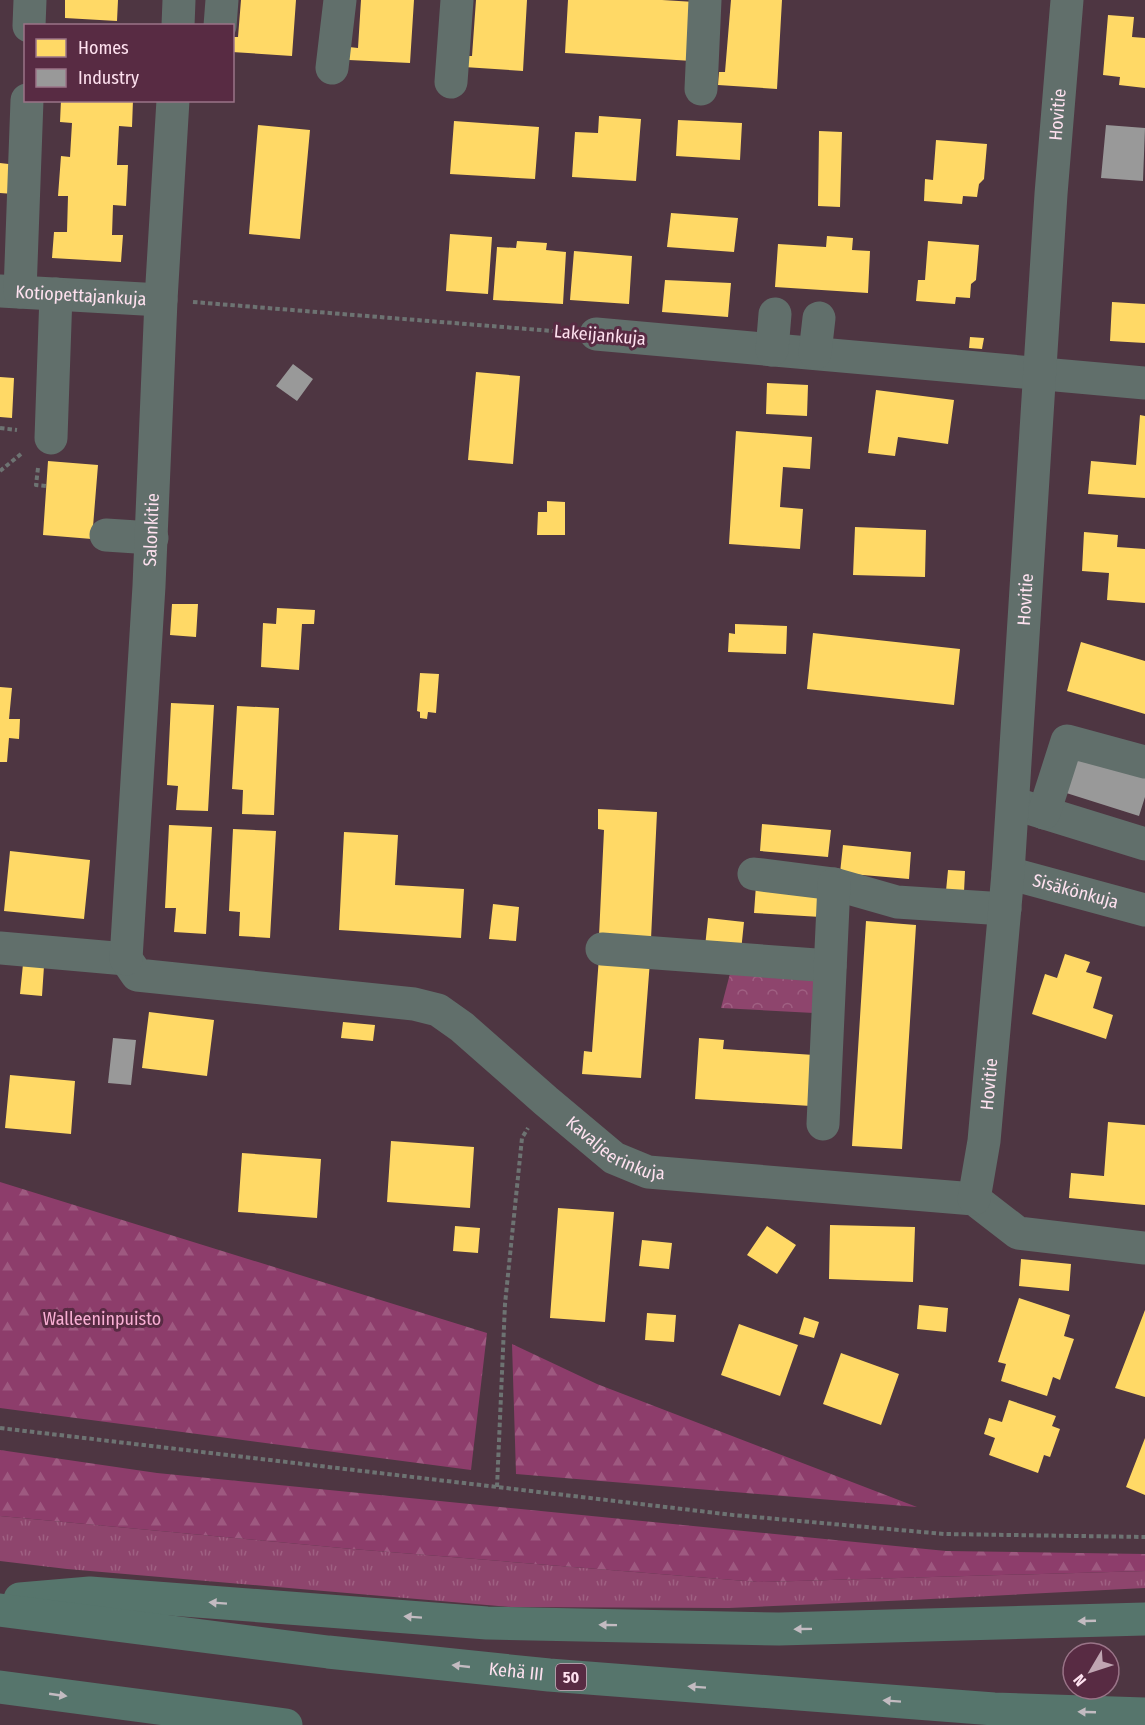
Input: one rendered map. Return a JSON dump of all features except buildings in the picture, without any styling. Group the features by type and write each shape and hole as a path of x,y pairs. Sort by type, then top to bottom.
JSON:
{"highway":[{"path":"0,1600 90,1593 487,1623 779,1629 1145,1619"},
{"name":"Kehä III","path":"0,1610 328,1652 549,1675 994,1708 1145,1714"},
{"path":"0,1687 286,1725"}],"street":[{"path":"29,24 30,0"},
{"path":"178,24 179,0"},
{"path":"220,24 222,0"},
{"path":"332,68 340,0"},
{"path":"451,82 457,0"},
{"path":"701,89 705,0"},
{"name":"Hovitie","path":"974,1199 984,1141 1008,873 1051,194 1067,0"},
{"path":"10,292 27,102"},
{"name":"Salonkitie","path":"126,959 152,538 161,300 173,102"},
{"name":"Kotiopettajankuja","path":"10,292 161,300"},
{"path":"51,438 57,294"},
{"path":"772,350 775,314"},
{"path":"815,353 819,318"},
{"name":"Lakeijankuja","path":"596,334 1145,383"},
{"path":"106,535 152,538"},
{"path":"1044,813 1067,741 1145,762"},
{"path":"1012,803 1145,844"},
{"name":"Sisäkönkuja","path":"1008,873 1145,910"},
{"path":"754,874 834,884 897,902 1005,909"},
{"path":"824,1124 834,884"},
{"path":"0,948 126,959"},
{"path":"602,949 830,966"},
{"name":"Kavaljeerinkuja","path":"126,959 137,975 414,1004 438,1010 462,1027 614,1158 648,1172 974,1199"},
{"path":"974,1199 1018,1233 1145,1248"}],"path":[{"name":"Lakeijankuja","path":"161,300 596,334"},
{"path":"497,1487 506,1304 522,1138 546,1101"},
{"path":"0,1428 733,1515 944,1534 1145,1537"}],"green space":[{"path":"732,966 817,973 814,1013 721,1008"},
{"name":"Walleeninpuisto","path":"0,1182 487,1333 471,1470 0,1408"},
{"path":"512,1344 597,1384 917,1507 516,1474"},
{"path":"0,1450 157,1473 946,1551 1145,1554 1145,1571 758,1582 352,1549 0,1516"},
{"path":"0,1516 352,1549 758,1582 1145,1571 1145,1588 729,1608 511,1607 67,1569 0,1561"}]}
